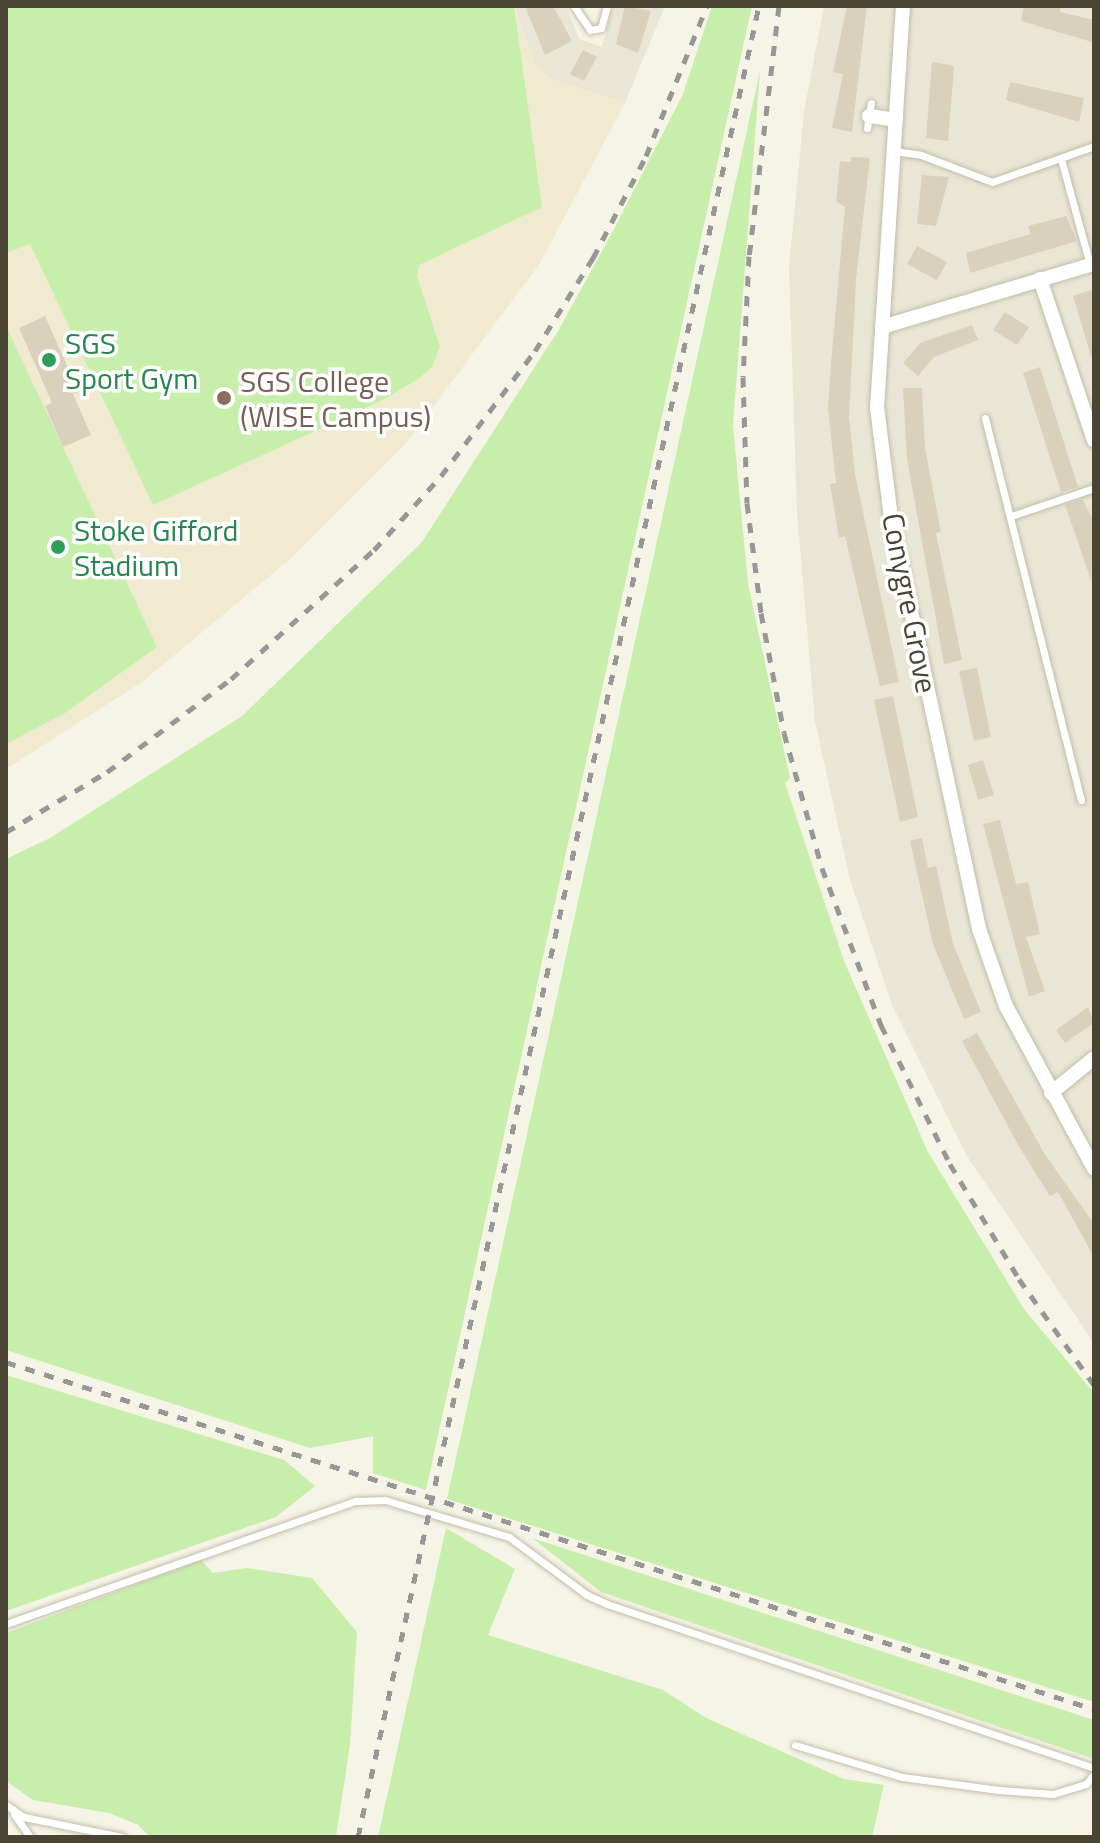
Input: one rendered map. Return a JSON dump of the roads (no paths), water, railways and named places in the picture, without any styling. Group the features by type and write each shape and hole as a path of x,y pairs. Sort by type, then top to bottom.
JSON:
{"street":[{"name":"Conygre Grove","path":"903,6 877,407 891,518 966,867 1006,1006 1094,1169"},
{"path":"869,116 896,120"},
{"path":"882,327 1092,264"},
{"path":"1040,279 1094,440"},
{"path":"1051,1093 1094,1058"}],"lane":[{"path":"574,6 590,30 601,28 607,6"},
{"path":"894,151 921,155 992,182 1094,146"},
{"path":"1061,159 1092,264"},
{"path":"985,418 1081,800"},
{"path":"1011,516 1094,488"},
{"path":"6,1624 356,1501 385,1500 509,1537 587,1595 607,1604 1094,1768"},
{"path":"795,1745 902,1777 999,1790 1053,1794 1086,1784 1094,1774"},
{"path":"6,1805 30,1837"},
{"path":"13,1812 122,1837"}],"railway":[{"path":"6,832 107,772 231,679 374,550 441,476 535,351 593,258 646,156 707,6"},
{"path":"358,1837 759,6"},
{"path":"779,6 749,256 743,377 747,503 761,613 784,733 822,868 881,1025 950,1164 1019,1279 1094,1385"},
{"path":"6,1362 1094,1709"}],"place":[{"name":"SGS Sport Gym","path":"49,360"},
{"name":"SGS College (WISE Campus)","path":"224,398"},
{"name":"Stoke Gifford Stadium","path":"58,547"}]}
